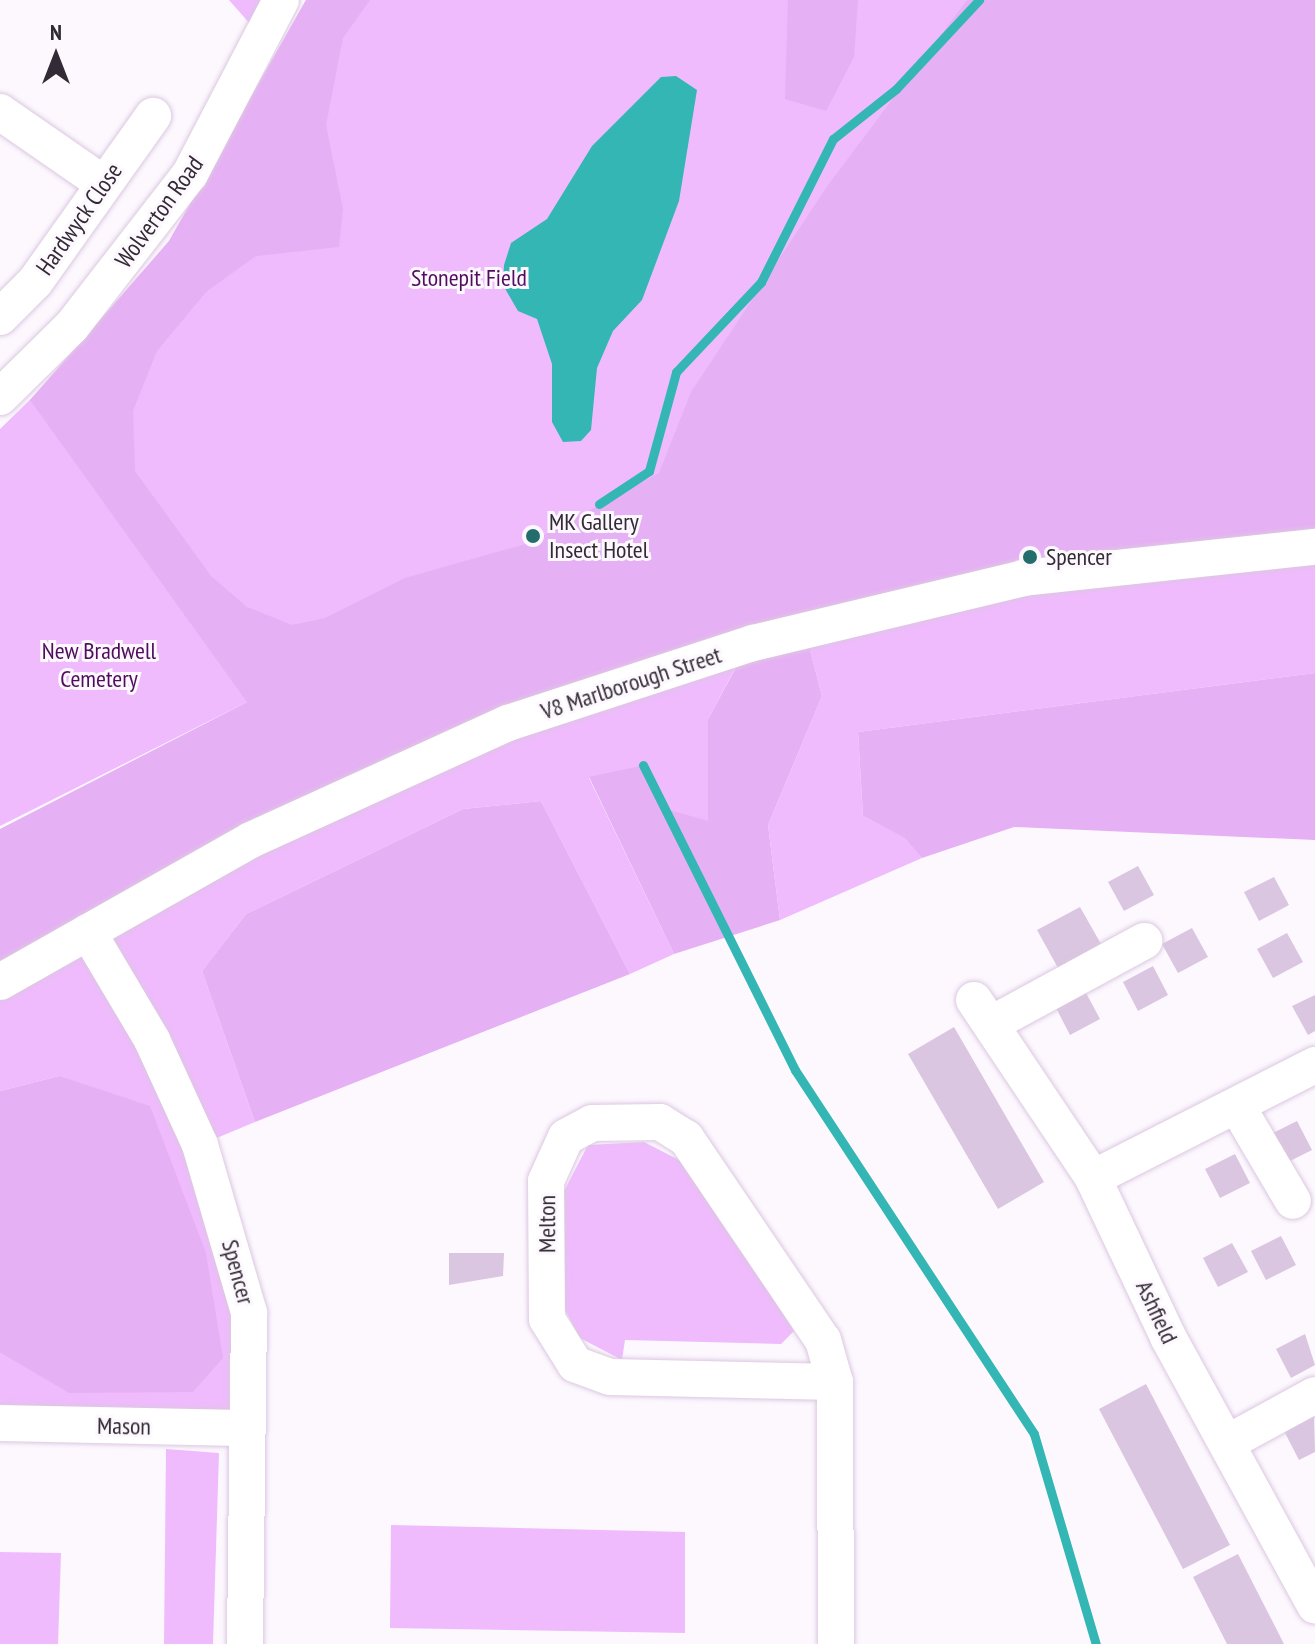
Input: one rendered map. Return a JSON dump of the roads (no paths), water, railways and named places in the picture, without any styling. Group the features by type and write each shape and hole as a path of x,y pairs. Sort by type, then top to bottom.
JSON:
{"street":[{"name":"Wolverton Road","path":"0,397 72,326 190,174 281,0"},
{"path":"0,112 101,182"},
{"name":"Hardwyck Close","path":"0,317 35,282 101,182 153,116"},
{"name":"V8 Marlborough Street","path":"0,982 251,840 508,723 753,643 870,612 1023,578 1315,547"},
{"name":"Spencer","path":"88,932 152,1040 217,1192 249,1313 245,1644"},
{"name":"Ashfield","path":"1144,941 984,1011 1093,1178 1227,1443 1313,1595"},
{"path":"1093,1178 1315,1065"},
{"path":"1237,1106 1280,1194"},
{"name":"Melton","path":"835,1382 610,1377 575,1364 547,1319 546,1181 566,1137 592,1123 660,1122 686,1138 823,1340 835,1382 836,1644"},
{"path":"1227,1443 1315,1395"},
{"name":"Mason","path":"0,1423 247,1428"}],"water":[{"path":"676,76 697,90 679,201 642,300 613,331 597,368 591,430 581,441 563,442 552,422 552,364 537,319 518,311 503,285 504,265 511,243 547,219 592,146 661,77"}],"waterway":[{"path":"599,504 649,471 676,372 761,282 833,139 896,89 979,0"},
{"path":"643,765 795,1070 1034,1434 1096,1644"}],"place":[{"name":"MK Gallery Insect Hotel","path":"533,536"},
{"name":"Spencer","path":"1030,557"}],"park label":[{"name":"Stonepit Field","path":"469,278"},
{"name":"New Bradwell Cemetery","path":"99,665"}]}
